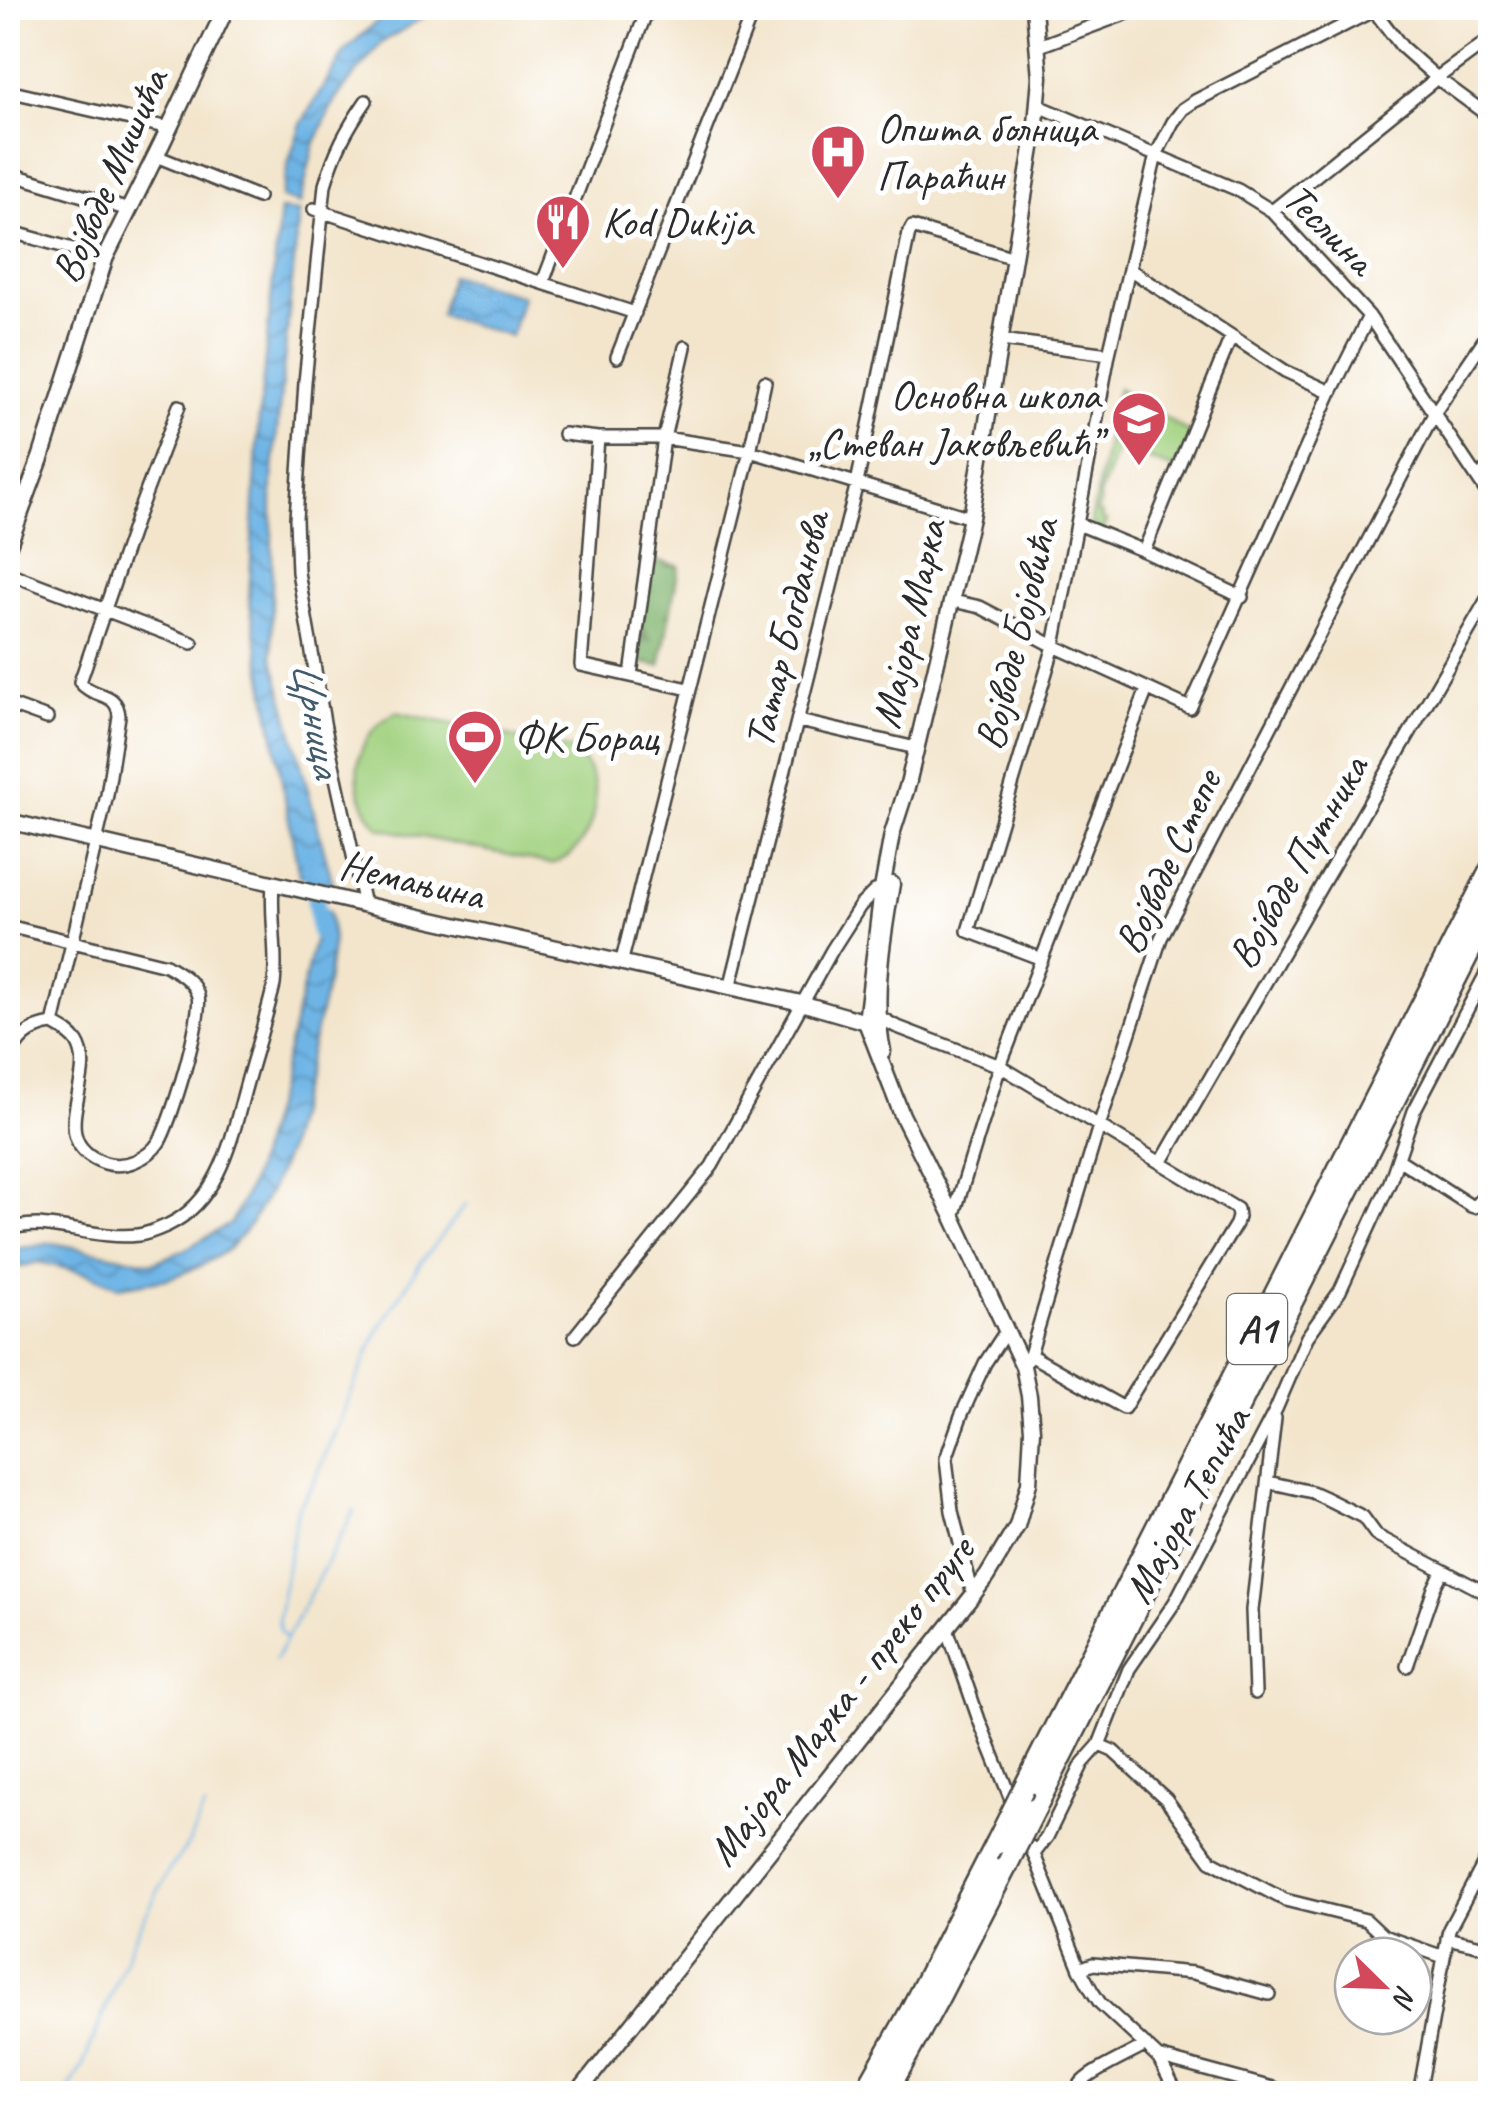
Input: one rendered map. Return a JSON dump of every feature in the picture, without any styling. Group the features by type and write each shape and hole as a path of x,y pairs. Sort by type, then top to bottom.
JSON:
{"highway":[{"name":"A1","path":"864,2094 996,1844 1490,870"},
{"name":"A1","path":"886,2094 1007,1864 1490,911"}],"main road":[{"name":"Војводе Мишића","path":"8,546 41,458 105,258 226,8"}],"street":[{"path":"542,282 648,8"},
{"path":"617,357 754,8"},
{"name":"Мајора Марка","path":"872,1019 909,781 971,518 1039,106 1039,46 1034,8"},
{"path":"1039,46 1141,8"},
{"path":"1373,9 1402,47 1490,117"},
{"name":"Војводе Бојовића","path":"1042,959 968,931 1054,646 1109,354 1156,155 1183,109 1373,9"},
{"path":"1272,211 1490,39"},
{"path":"8,91 170,128"},
{"path":"358,904 350,834 325,728 298,572 296,520 318,210 332,160 344,133 366,101"},
{"name":"Теслина","path":"1039,106 1238,190 1272,211 1369,316 1490,497"},
{"path":"156,156 258,197"},
{"path":"8,173 128,210"},
{"path":"318,210 635,313"},
{"name":"Татар Богданова","path":"730,988 857,482 912,227 1014,258"},
{"path":"8,231 105,258"},
{"path":"1129,269 1285,371 1331,392"},
{"path":"952,601 980,607 1054,646 1190,708 1369,316"},
{"name":"Војводе Степе","path":"1027,1360 1161,938 1435,412 1490,331"},
{"path":"1144,551 1231,337"},
{"path":"1001,340 1109,354"},
{"path":"630,676 664,438 686,347"},
{"path":"621,964 765,382"},
{"path":"53,1024 97,841 119,716 114,700 87,690 80,682 180,406"},
{"path":"564,434 664,438 750,451 971,518"},
{"path":"598,438 580,662 584,667 689,690"},
{"path":"1479,478 1490,466"},
{"path":"1078,524 1242,596"},
{"path":"8,573 192,643"},
{"name":"Војводе Путника","path":"1161,1162 1490,594"},
{"path":"953,1216 1000,1066 1147,688"},
{"path":"8,704 47,718"},
{"path":"799,720 916,748"},
{"name":"Мајора Марка","path":"909,781 892,834 882,888 872,1019 902,1115 996,1310"},
{"name":"Немањина","path":"8,821 872,1019"},
{"path":"8,1227 39,1225 140,1235 182,1218 211,1188 233,1133 274,985 272,915 276,884"},
{"path":"575,1336 712,1166 832,950 860,906 882,888"},
{"path":"8,926 166,965 192,984 200,1013 158,1144 147,1154 124,1164 101,1161 88,1154 79,1142 74,1130 74,1106 83,1058 78,1042 68,1032 53,1024 38,1026 14,1046 8,1060"},
{"name":"Мајора Тепића","path":"1034,1854 1047,1837 1083,1763 1099,1745 1129,1669 1174,1602 1276,1409 1307,1337 1340,1291 1390,1182 1414,1111 1490,966"},
{"path":"872,1019 1000,1066 1237,1209 1238,1217 1124,1408 1027,1360"},
{"path":"1398,1159 1474,1207 1490,1188"},
{"name":"Мајора Марка - преко пруге","path":"577,2094 973,1595 1017,1526 1029,1483 1032,1430 1027,1360 996,1310"},
{"path":"973,1595 952,1511 946,1459 985,1363 1006,1331"},
{"path":"1255,1693 1252,1610 1276,1409"},
{"path":"1268,1482 1312,1492 1363,1517 1377,1536 1490,1596"},
{"path":"1407,1666 1442,1572"},
{"path":"947,1628 978,1720 1080,1969 1100,2002 1158,2057 1177,2094"},
{"path":"1099,1745 1112,1751 1166,1800 1212,1861 1285,1900 1366,1920 1383,1936 1438,1955 1445,1952"},
{"path":"1419,2094 1449,1929 1490,1852"},
{"path":"1447,1938 1490,1948"},
{"path":"1080,1969 1093,1964 1193,1974 1269,1994"},
{"path":"1079,2094 1080,2084 1090,2074 1146,2045"},
{"path":"1158,2057 1276,2089 1281,2094"}],"green space":[{"path":"1118,388 1191,434 1176,470 1118,447 1098,498 1101,500 1097,512 1106,521 1102,532 1091,521"},
{"path":"651,560 679,566 660,666 637,662"},
{"name":"ФК Борац","path":"396,712 576,751 589,771 595,792 590,825 579,845 551,864 379,828 361,797 358,765 369,735"}],"water":[{"path":"392,8 438,8 381,43 334,101 314,145 300,204 281,198 301,124 346,49"},
{"path":"280,210 299,212 272,481 272,655 333,884 299,875 249,599 258,428"},
{"path":"451,275 522,296 511,336 440,315"},
{"path":"312,908 329,911 333,939 327,984 286,1153 251,1223 229,1249 201,1266 167,1279 119,1287 86,1273 38,1262 8,1270 8,1250 53,1243 152,1263 231,1223 250,1185 278,1091 315,937"}],"waterway":[{"name":"Црница","path":"310,858 320,932"},
{"path":"286,1638 278,1619 298,1507 312,1486 377,1332 421,1262 466,1204"},
{"path":"275,1660 354,1511"},
{"path":"66,2094 82,2067 131,1945 167,1873 188,1845 204,1808"}],"place":[{"name":"Општа болница Параћин","path":"838,201"},
{"name":"Kod Dukija","path":"563,271"},
{"name":"Основна школа „Стеван Јаковљевић”","path":"1139,468"},
{"name":"ФК Борац","path":"475,786"}]}
